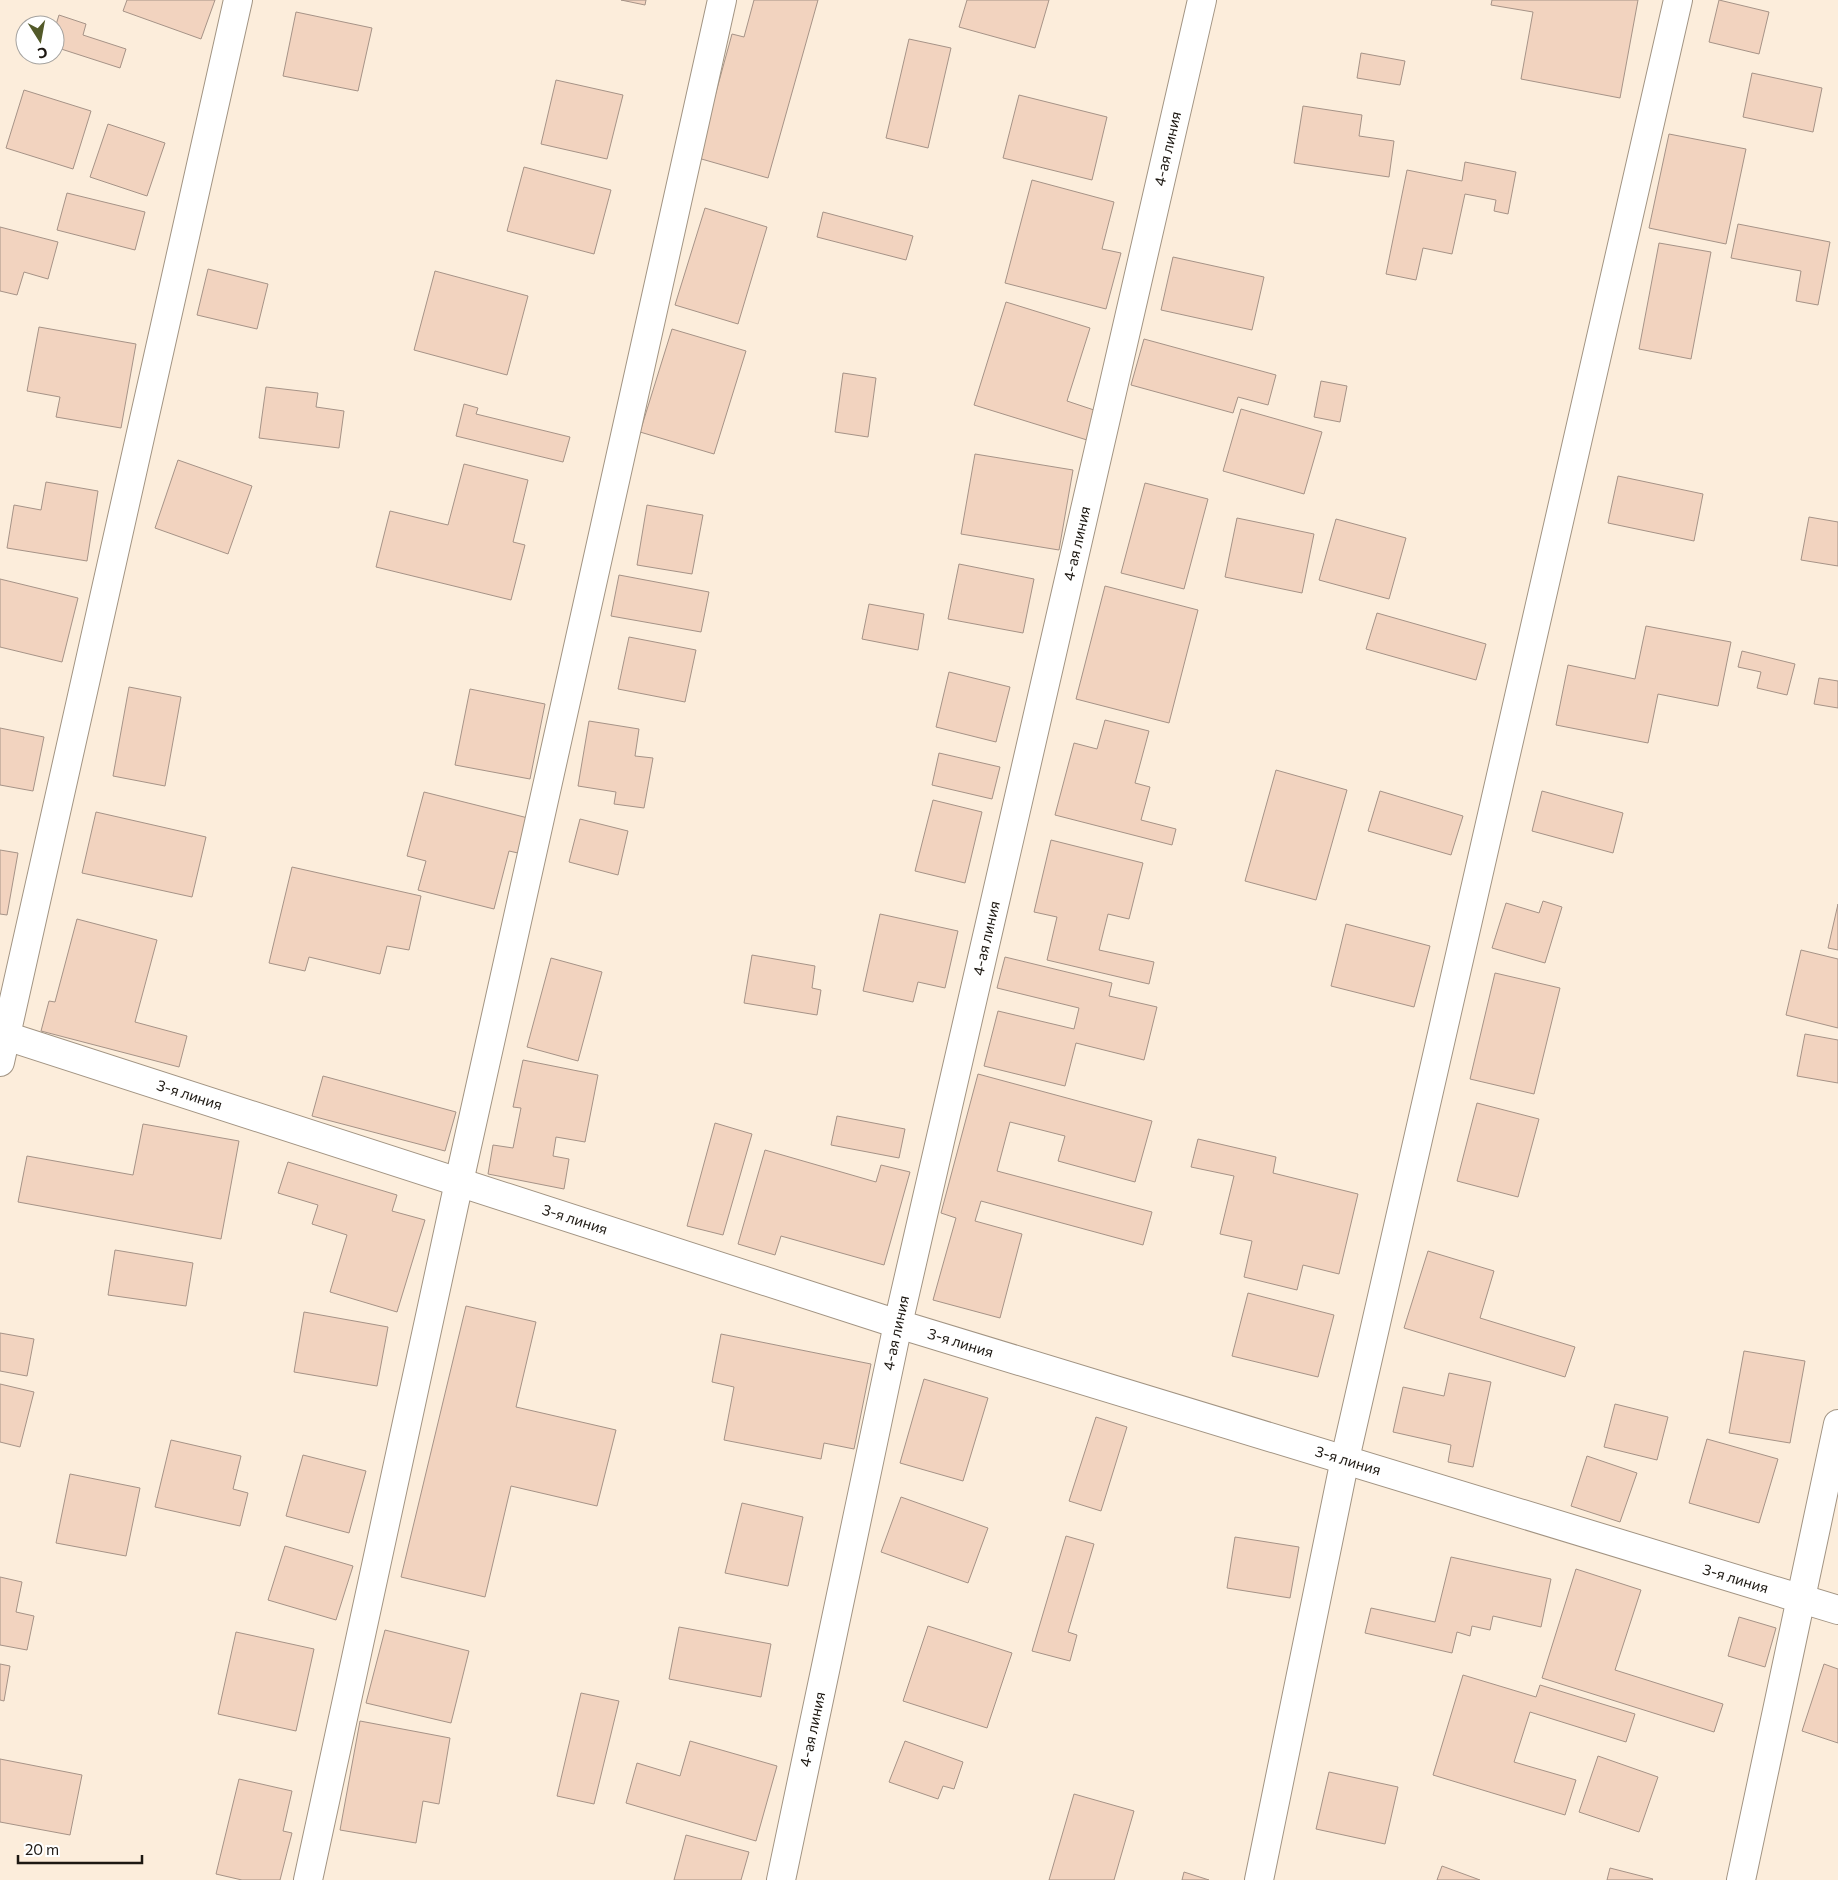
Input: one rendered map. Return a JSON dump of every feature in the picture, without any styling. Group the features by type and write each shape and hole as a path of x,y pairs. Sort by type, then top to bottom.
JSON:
{"street":[{"path":"2,1044 238,0"},
{"path":"308,1880 459,1182 722,0"},
{"name":"4-ая линия","path":"781,1880 898,1324 1202,0"},
{"path":"1259,1880 1345,1459 1678,0"},
{"name":"3-я линия","path":"2,1044 459,1182 898,1324 1838,1610"},
{"path":"1741,1880 1838,1424"}],"building":[{"path":"127,0 215,0 201,39 123,11"},
{"path":"621,0 646,0 645,5"},
{"path":"754,0 818,0 768,178 698,158 732,34 744,37"},
{"path":"967,0 1049,0 1035,48 959,27"},
{"path":"1492,0 1638,0 1620,98 1521,79 1533,12 1491,5"},
{"path":"1719,0 1769,12 1759,54 1709,42"},
{"path":"296,12 372,28 358,91 283,76"},
{"path":"65,17 86,24 83,35 126,49 120,68 65,50"},
{"path":"909,39 951,48 928,148 886,138"},
{"path":"1361,53 1405,61 1400,85 1357,78"},
{"path":"1752,73 1822,88 1813,132 1743,117"},
{"path":"556,80 623,95 607,159 541,144"},
{"path":"24,90 91,111 73,169 6,148"},
{"path":"1019,95 1107,117 1092,180 1003,158"},
{"path":"1303,106 1362,115 1359,136 1394,141 1389,177 1294,163"},
{"path":"108,124 165,143 147,196 90,177"},
{"path":"1669,134 1746,149 1726,244 1649,228"},
{"path":"1465,162 1516,172 1508,214 1494,211 1496,200 1465,194 1452,254 1423,248 1416,280 1386,274 1407,170 1462,181"},
{"path":"524,167 611,190 594,254 507,231"},
{"path":"1032,180 1114,202 1102,249 1121,253 1106,309 1005,283"},
{"path":"67,193 145,212 135,250 57,230"},
{"path":"705,208 767,227 738,324 675,305"},
{"path":"823,212 913,236 906,260 817,237"},
{"path":"1738,224 1830,242 1818,305 1796,301 1801,271 1731,258"},
{"path":"0,227 58,242 48,279 24,272 17,295 0,291"},
{"path":"1659,243 1711,252 1691,359 1639,349"},
{"path":"1173,257 1264,277 1252,330 1161,310"},
{"path":"208,269 268,284 257,329 197,315"},
{"path":"435,271 528,296 507,375 414,350"},
{"path":"1006,302 1090,328 1067,401 1097,411 1087,440 974,405"},
{"path":"39,327 136,344 121,428 56,417 60,397 27,391"},
{"path":"672,329 746,351 714,454 640,432"},
{"path":"1144,339 1276,375 1268,405 1238,397 1233,413 1131,385"},
{"path":"843,373 876,378 868,437 835,432"},
{"path":"1321,381 1347,386 1340,422 1314,417"},
{"path":"266,387 318,393 316,407 344,411 339,448 259,438"},
{"path":"464,404 478,408 476,414 570,437 563,462 456,436"},
{"path":"1241,409 1322,432 1304,494 1223,471"},
{"path":"975,454 1073,470 1059,550 961,534"},
{"path":"178,460 252,486 228,554 155,528"},
{"path":"464,464 528,480 513,542 525,545 511,600 376,567 390,511 448,525"},
{"path":"1618,476 1703,494 1694,541 1608,523"},
{"path":"46,482 98,491 87,561 7,548 14,505 41,510"},
{"path":"1145,483 1208,499 1184,589 1121,573"},
{"path":"647,505 703,515 692,574 637,565"},
{"path":"1809,517 1838,522 1838,566 1801,560"},
{"path":"1237,518 1314,534 1302,593 1225,577"},
{"path":"1336,519 1406,538 1389,599 1319,580"},
{"path":"959,564 1034,579 1023,633 948,619"},
{"path":"619,575 709,592 701,632 611,616"},
{"path":"0,579 78,598 62,662 0,647"},
{"path":"1105,586 1198,610 1169,723 1076,699"},
{"path":"869,604 924,614 918,650 862,639"},
{"path":"1377,613 1486,644 1476,680 1366,649"},
{"path":"1646,626 1731,642 1718,706 1658,694 1648,743 1556,725 1568,665 1635,679"},
{"path":"629,637 696,650 685,702 618,689"},
{"path":"1742,651 1795,664 1787,695 1757,688 1761,672 1738,667"},
{"path":"949,672 1010,687 996,742 936,727"},
{"path":"1819,678 1838,681 1838,708 1814,704"},
{"path":"129,687 181,697 165,786 113,776"},
{"path":"470,689 545,704 530,779 455,765"},
{"path":"1105,720 1149,731 1135,783 1150,787 1141,820 1176,829 1172,845 1055,815 1074,743 1097,749"},
{"path":"589,721 639,729 635,756 653,758 644,808 614,804 616,792 578,786"},
{"path":"0,728 44,737 33,791 0,785"},
{"path":"939,753 1000,767 992,799 932,785"},
{"path":"1276,770 1347,790 1316,900 1245,881"},
{"path":"1380,791 1463,816 1451,855 1368,831"},
{"path":"1542,791 1623,813 1613,853 1532,831"},
{"path":"424,792 528,818 518,853 509,851 494,909 418,890 426,861 407,856"},
{"path":"933,800 982,812 965,883 915,871"},
{"path":"96,812 206,837 192,897 82,873"},
{"path":"580,819 628,831 618,875 569,862"},
{"path":"1051,840 1143,863 1129,919 1108,914 1099,950 1154,962 1149,984 1047,960 1057,917 1034,912"},
{"path":"0,850 18,853 7,915 0,914"},
{"path":"292,867 421,896 409,950 387,946 380,974 309,957 305,971 269,963"},
{"path":"1543,901 1562,907 1545,963 1492,948 1506,903 1539,913"},
{"path":"1838,904 1838,950 1828,948"},
{"path":"880,914 958,931 945,988 918,982 913,1002 863,991"},
{"path":"77,919 157,940 135,1022 187,1036 179,1067 41,1031 49,1001 55,1002"},
{"path":"1346,924 1430,946 1414,1007 1331,986"},
{"path":"1801,950 1838,959 1838,1028 1786,1015"},
{"path":"752,955 815,966 812,988 821,990 817,1015 744,1003"},
{"path":"1005,957 1112,983 1109,996 1157,1007 1144,1060 1076,1043 1065,1086 984,1066 998,1011 1074,1029 1079,1008 997,988"},
{"path":"551,958 602,972 578,1061 527,1047"},
{"path":"1495,973 1560,988 1534,1094 1470,1079"},
{"path":"1805,1034 1838,1040 1838,1083 1797,1076"},
{"path":"523,1060 598,1075 585,1142 556,1137 553,1156 569,1159 564,1189 488,1174 493,1145 513,1148 521,1108 513,1107"},
{"path":"978,1074 1152,1121 1135,1182 1058,1161 1065,1136 1010,1122 997,1171 1152,1212 1143,1245 981,1201 975,1221 1022,1234 1000,1318 933,1300 956,1218 941,1213"},
{"path":"323,1076 456,1112 445,1151 312,1116"},
{"path":"1477,1103 1539,1119 1518,1197 1457,1181"},
{"path":"837,1116 905,1129 899,1158 831,1145"},
{"path":"715,1123 752,1134 723,1235 687,1226"},
{"path":"143,1124 239,1141 221,1239 18,1202 27,1156 133,1175"},
{"path":"1198,1139 1276,1157 1273,1173 1358,1194 1339,1274 1303,1265 1297,1290 1244,1277 1252,1241 1220,1234 1234,1176 1191,1167"},
{"path":"765,1150 876,1182 881,1165 910,1172 884,1265 781,1236 775,1255 738,1244"},
{"path":"288,1162 397,1195 392,1211 425,1220 397,1312 330,1292 347,1235 312,1224 318,1205 278,1193"},
{"path":"115,1250 193,1263 186,1306 108,1295"},
{"path":"1428,1251 1494,1271 1480,1318 1575,1347 1565,1377 1404,1328"},
{"path":"1248,1293 1334,1315 1318,1377 1232,1356"},
{"path":"466,1306 536,1322 516,1407 616,1430 597,1506 511,1486 485,1597 401,1577"},
{"path":"304,1312 388,1327 377,1386 294,1372"},
{"path":"0,1333 34,1339 27,1376 0,1371"},
{"path":"721,1334 871,1364 854,1449 824,1443 821,1459 724,1440 734,1387 712,1382"},
{"path":"1744,1351 1805,1361 1790,1443 1729,1433"},
{"path":"1449,1373 1491,1382 1473,1467 1448,1462 1451,1445 1393,1432 1403,1387 1444,1396"},
{"path":"924,1379 988,1398 963,1481 900,1463"},
{"path":"0,1384 34,1392 20,1447 0,1442"},
{"path":"1615,1404 1668,1417 1657,1460 1604,1447"},
{"path":"1096,1417 1127,1427 1101,1511 1069,1501"},
{"path":"1707,1439 1778,1459 1759,1523 1689,1503"},
{"path":"171,1440 241,1456 233,1489 248,1493 240,1526 155,1507"},
{"path":"303,1455 366,1471 349,1533 286,1516"},
{"path":"1587,1456 1637,1473 1620,1522 1571,1506"},
{"path":"70,1474 140,1488 126,1556 56,1543"},
{"path":"901,1497 988,1528 968,1583 881,1552"},
{"path":"742,1503 803,1517 788,1586 725,1573"},
{"path":"1066,1536 1094,1544 1068,1632 1077,1635 1070,1661 1032,1651"},
{"path":"1235,1537 1299,1547 1290,1598 1227,1588"},
{"path":"285,1546 353,1566 336,1620 268,1600"},
{"path":"1451,1557 1551,1579 1541,1627 1493,1616 1490,1630 1472,1626 1470,1636 1457,1632 1452,1653 1365,1633 1371,1608 1435,1622"},
{"path":"1576,1569 1641,1590 1615,1670 1723,1704 1714,1732 1542,1678"},
{"path":"0,1577 22,1582 16,1612 34,1616 27,1650 0,1645"},
{"path":"1739,1617 1776,1628 1765,1667 1728,1656"},
{"path":"928,1626 1012,1653 987,1728 903,1701"},
{"path":"679,1627 771,1644 761,1697 669,1679"},
{"path":"385,1630 469,1651 451,1723 366,1703"},
{"path":"236,1632 314,1649 296,1731 218,1714"},
{"path":"0,1664 10,1666 4,1701 0,1700"},
{"path":"1824,1664 1838,1669 1838,1743 1802,1731"},
{"path":"1463,1675 1536,1697 1540,1685 1635,1714 1626,1742 1530,1712 1514,1762 1576,1780 1565,1815 1433,1775"},
{"path":"581,1693 619,1701 594,1804 557,1796"},
{"path":"360,1721 450,1738 439,1804 423,1801 416,1843 340,1830"},
{"path":"690,1741 777,1766 756,1841 626,1803 637,1763 680,1776"},
{"path":"905,1741 963,1762 954,1789 943,1786 938,1799 889,1782"},
{"path":"1598,1756 1658,1777 1639,1832 1579,1812"},
{"path":"0,1759 82,1775 70,1835 0,1822"},
{"path":"1329,1772 1398,1787 1385,1844 1316,1829"},
{"path":"239,1779 292,1791 283,1831 292,1833 280,1880 242,1880 216,1874"},
{"path":"1074,1794 1134,1811 1114,1880 1049,1880"},
{"path":"686,1835 749,1852 741,1880 674,1880"},
{"path":"1442,1866 1480,1880 1437,1880"},
{"path":"1610,1868 1653,1879 1607,1880"},
{"path":"1184,1872 1209,1880 1182,1880"}]}
